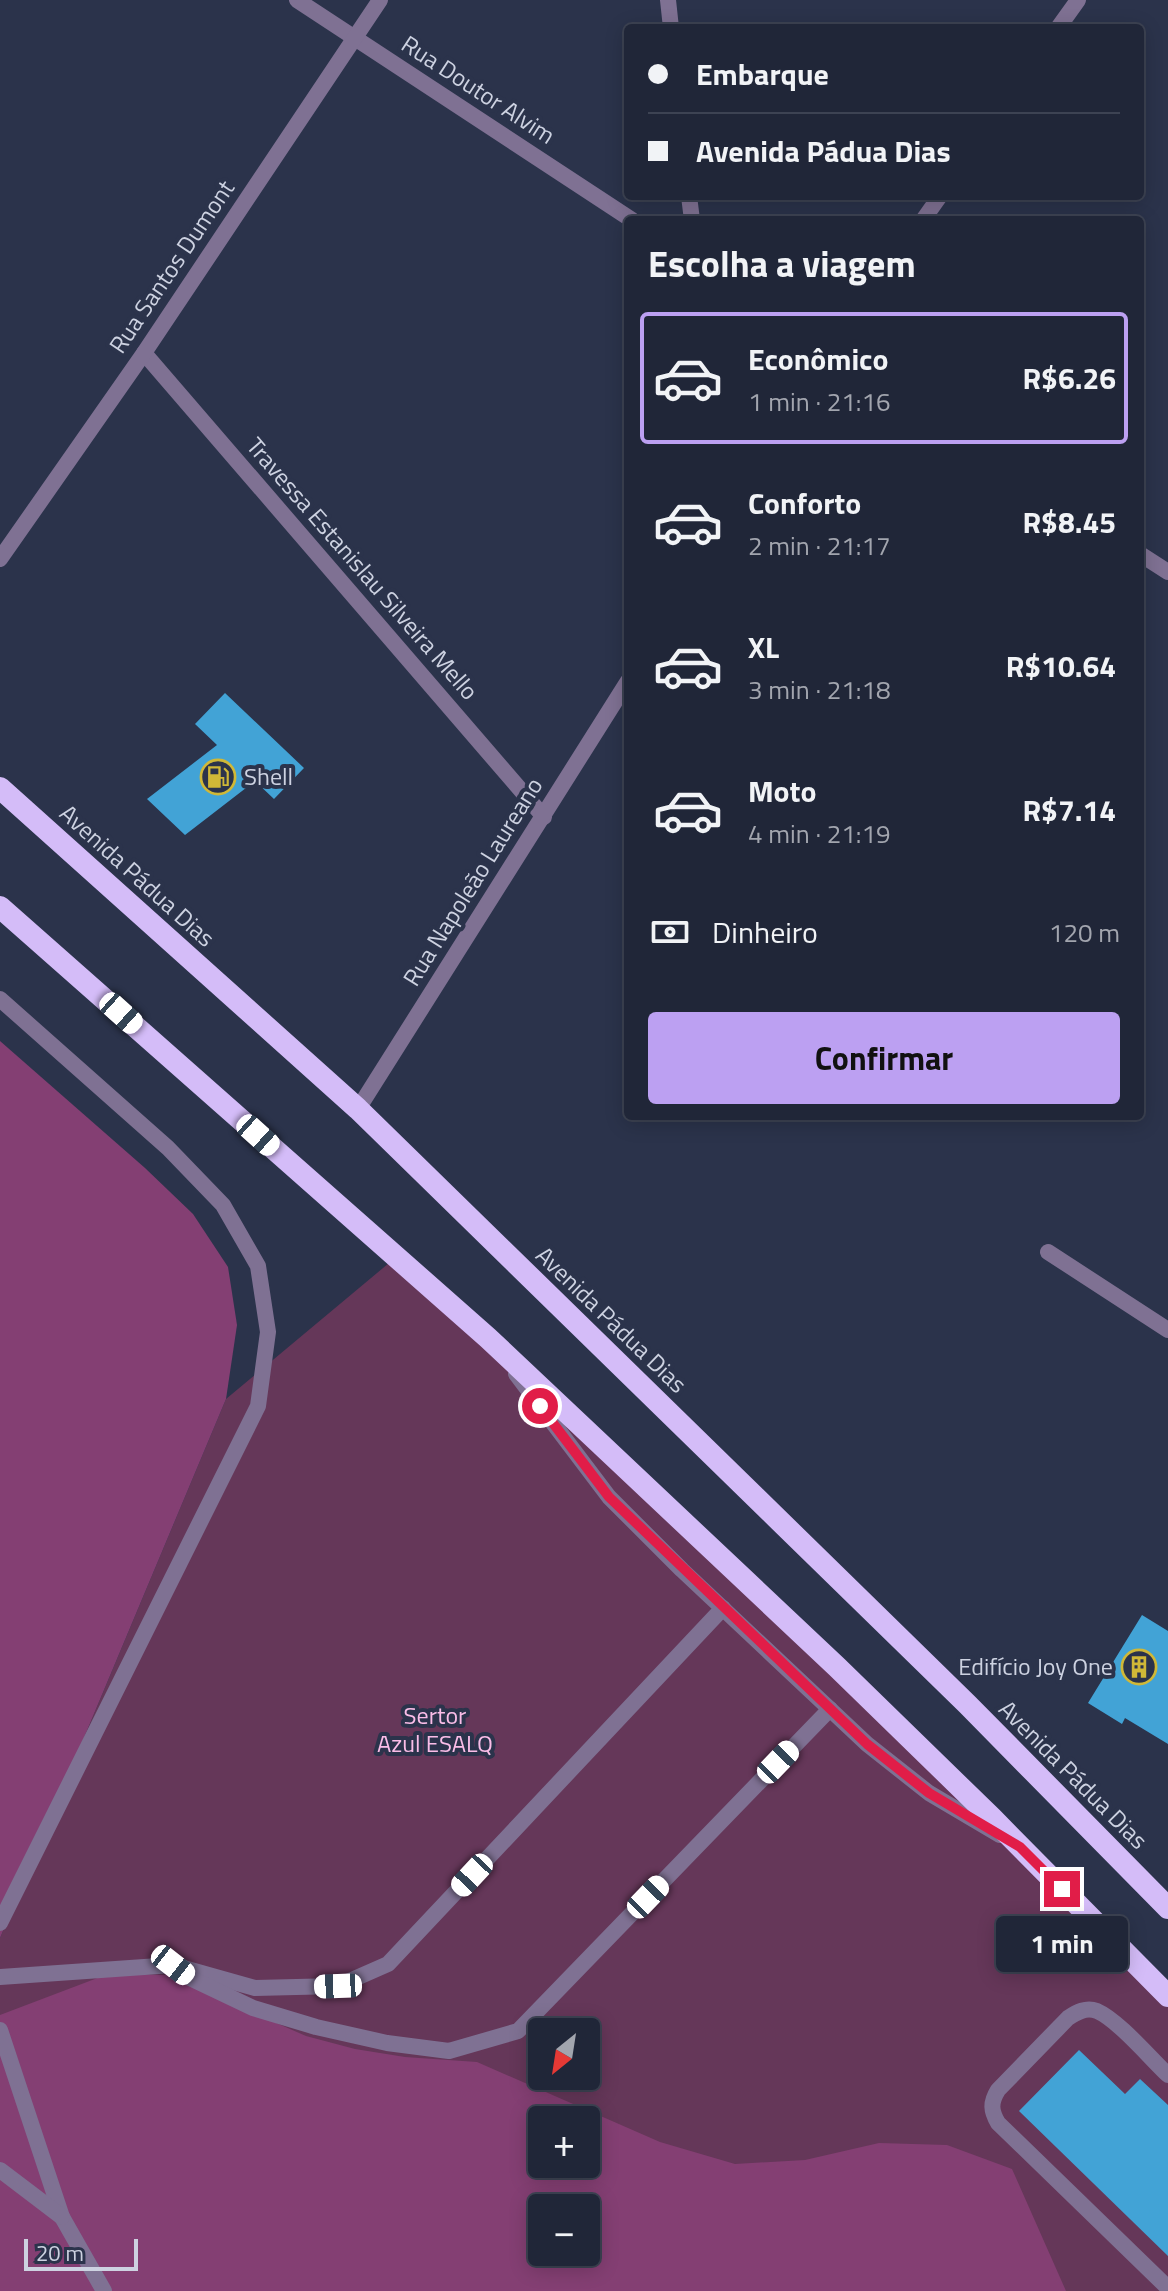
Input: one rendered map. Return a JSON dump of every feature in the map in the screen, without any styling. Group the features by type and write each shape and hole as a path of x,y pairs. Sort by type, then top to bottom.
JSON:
{"highway":[{"name":"Avenida Pádua Dias","path":"0,788 358,1109 967,1704 1168,1908"},
{"path":"0,907 488,1338 837,1667 1168,1996"}],"street":[{"name":"Rua Doutor Alvim","path":"297,0 626,216"},
{"name":"Rua Santos Dumont","path":"0,559 144,353 380,0"},
{"path":"668,0 671,24"},
{"path":"1061,24 1078,0"},
{"name":"Travessa Estanislau Silveira Mello","path":"144,353 544,817"},
{"path":"1144,557 1168,572"},
{"name":"Rua Napoleão Laureano","path":"358,1109 624,687"},
{"path":"0,999 168,1148 223,1205 258,1266 268,1332 258,1406 0,1923"},
{"path":"1048,1252 1168,1330"},
{"path":"488,1338 609,1497 723,1608 867,1744 929,1793 1020,1847"},
{"path":"0,1977 173,1965 255,1988 338,1986 388,1964 723,1608"},
{"path":"173,1965 188,1977 253,2008 316,2027 387,2043 449,2051 518,2031 830,1709"},
{"path":"1168,2075 1111,2020 1096,2010 1080,2010 1068,2018 992,2100 992,2113 998,2123 1168,2288"},
{"path":"0,2030 62,2217 104,2291"},
{"path":"0,2170 62,2217"}],"green space":[{"name":"Sertor Azul ESALQ","path":"395,1258 488,1338 1168,2005 1168,2291 0,2291 0,1938 226,1399"}],"shaded area":[{"path":"0,1041 193,1214 228,1267 237,1325 226,1399 0,1938"},
{"path":"108,1974 166,1975 306,2036 355,2049 405,2057 477,2062 528,2084 528,2090 541,2090 578,2106 528,2106 528,2178 600,2178 600,2116 660,2142 735,2164 805,2160 879,2143 947,2145 1012,2169 1066,2291 0,2291 0,2015"}],"building":[{"name":"Shell","path":"225,693 304,768 274,799 255,781 185,835 147,799 217,745 195,724"},
{"name":"Edifício Joy One","path":"1142,1615 1168,1631 1168,1744 1125,1718 1122,1724 1088,1703"},
{"path":"1079,2050 1125,2094 1140,2079 1168,2105 1168,2256 1019,2111"}],"place":[{"name":"Shell","path":"218,777"},
{"name":"Edifício Joy One","path":"1139,1667"}],"route":[{"path":"540,1406 609,1497 867,1744 929,1793 1020,1847 1062,1889"}]}
